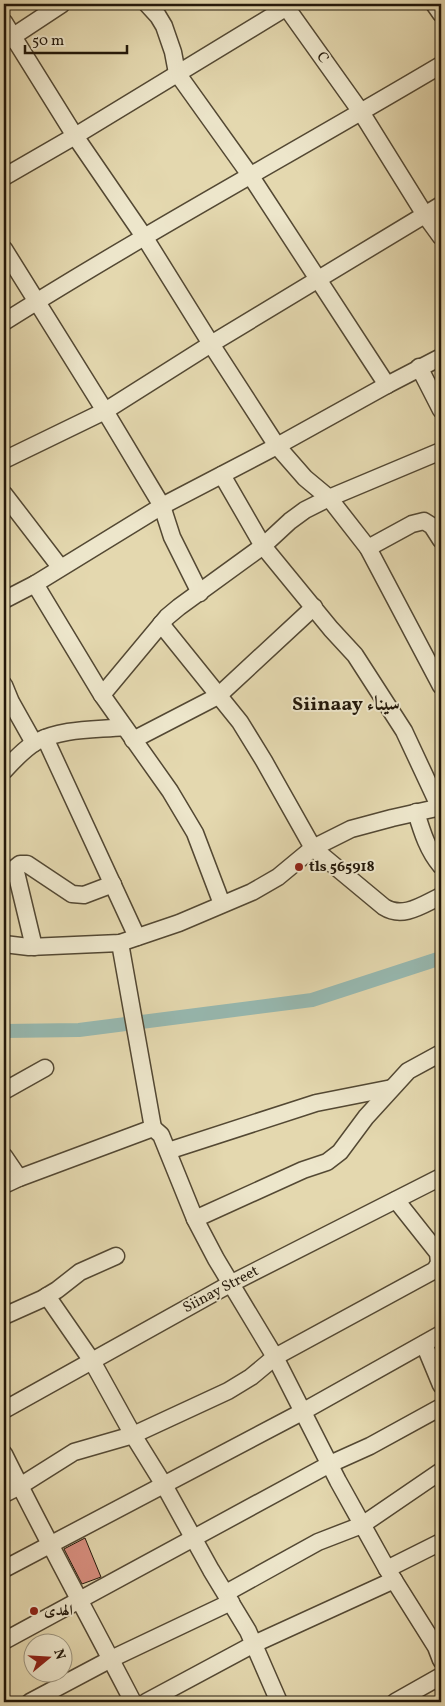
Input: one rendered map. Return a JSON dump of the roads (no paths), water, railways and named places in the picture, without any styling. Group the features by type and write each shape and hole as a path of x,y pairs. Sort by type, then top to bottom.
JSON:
{"street":[{"path":"9,40 62,4"},
{"path":"147,4 164,26 173,52 177,73 250,175 387,385"},
{"path":"434,4 441,14"},
{"path":"4,177 76,136 287,5"},
{"name":"C","path":"287,5 361,112 441,237"},
{"path":"4,22 9,40 145,238 278,446 305,478 329,498 368,548 441,686"},
{"path":"4,322 250,175 441,65"},
{"path":"4,460 105,411 211,344 441,205"},
{"path":"4,249 162,506 172,537 200,593"},
{"path":"4,600 35,584 162,506 278,446 419,367 441,357"},
{"path":"419,367 441,410"},
{"path":"102,695 161,624 179,607 263,546 305,510 441,451"},
{"path":"4,944 34,947 120,943 179,923 252,892 278,877 312,848 351,829 416,812 440,808 404,731 355,655 263,546 222,475"},
{"path":"4,494 60,568"},
{"path":"368,548 412,524 424,521 432,526 441,540"},
{"path":"35,584 102,695 170,791 195,834 222,904"},
{"path":"4,771 16,758 40,741 57,734 129,733 218,696 314,607"},
{"path":"161,624 240,722 312,848 392,912 402,913 441,896"},
{"path":"4,685 11,702 40,741 137,937"},
{"path":"416,812 431,853 441,866"},
{"path":"34,947 15,868 20,864 27,864 72,894 84,895 112,884"},
{"path":"120,943 152,1128 161,1135 195,1219 230,1284 274,1357 362,1525 436,1647 441,1660"},
{"path":"195,1219 303,1170 327,1162 340,1152 366,1116 408,1071 441,1053"},
{"path":"4,1091 45,1068"},
{"path":"168,1151 316,1103 392,1088"},
{"path":"4,1185 152,1128"},
{"path":"4,1156 19,1178"},
{"name":"Siinay Street","path":"4,1410 230,1284 441,1177"},
{"path":"4,1494 74,1452 133,1435 240,1385 274,1357 434,1270 439,1263 438,1253 396,1200"},
{"path":"4,1316 47,1296 80,1272 116,1256"},
{"path":"47,1296 92,1361 133,1435 164,1485 254,1644 280,1702"},
{"path":"4,1569 302,1412 441,1334"},
{"path":"424,1344 441,1386"},
{"path":"4,1641 330,1464 370,1446 441,1408"},
{"path":"4,1454 49,1544 134,1702"},
{"path":"30,1702 228,1597 318,1542 362,1525 441,1471"},
{"path":"146,1702 391,1574 441,1542"},
{"path":"395,1702 441,1676"}],"waterway":[{"path":"4,1031 79,1030 312,1000 441,958"}],"place":[{"name":"tls 565918","path":"299,867"},
{"name":"الهدى","path":"34,1611"}],"district":[{"name":"Siinaay سيناء","path":"346,705"}]}
